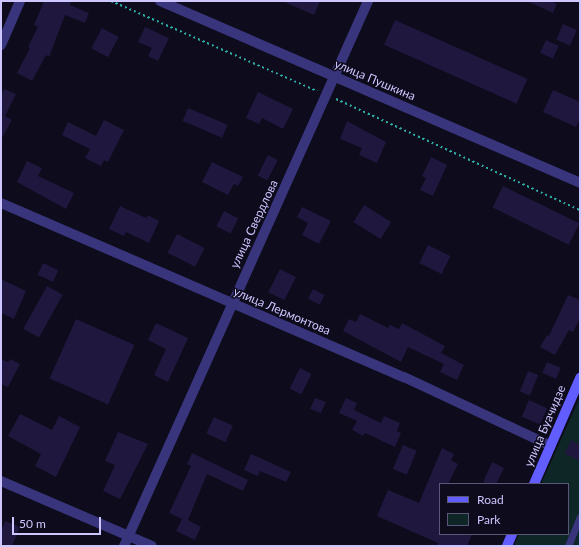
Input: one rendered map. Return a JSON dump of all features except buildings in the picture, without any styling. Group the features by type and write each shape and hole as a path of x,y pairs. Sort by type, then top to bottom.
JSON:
{"main road":[{"name":"улица Буачидзе","path":"534,483 552,446 580,378"},
{"path":"507,546 512,535"}],"street":[{"path":"1,46 20,1"},
{"name":"улица Пушкина","path":"160,1 580,183"},
{"name":"улица Свердлова","path":"124,546 232,304 336,77 368,1"},
{"name":"улица Лермонтова","path":"1,203 404,377 552,446"},
{"path":"1,481 152,546"}],"lane":[{"path":"568,546 580,517"}],"path":[{"path":"111,1 327,95 580,210"}],"green space":[{"path":"580,397 580,546 514,546 519,535 569,535 569,483 541,483"}]}
